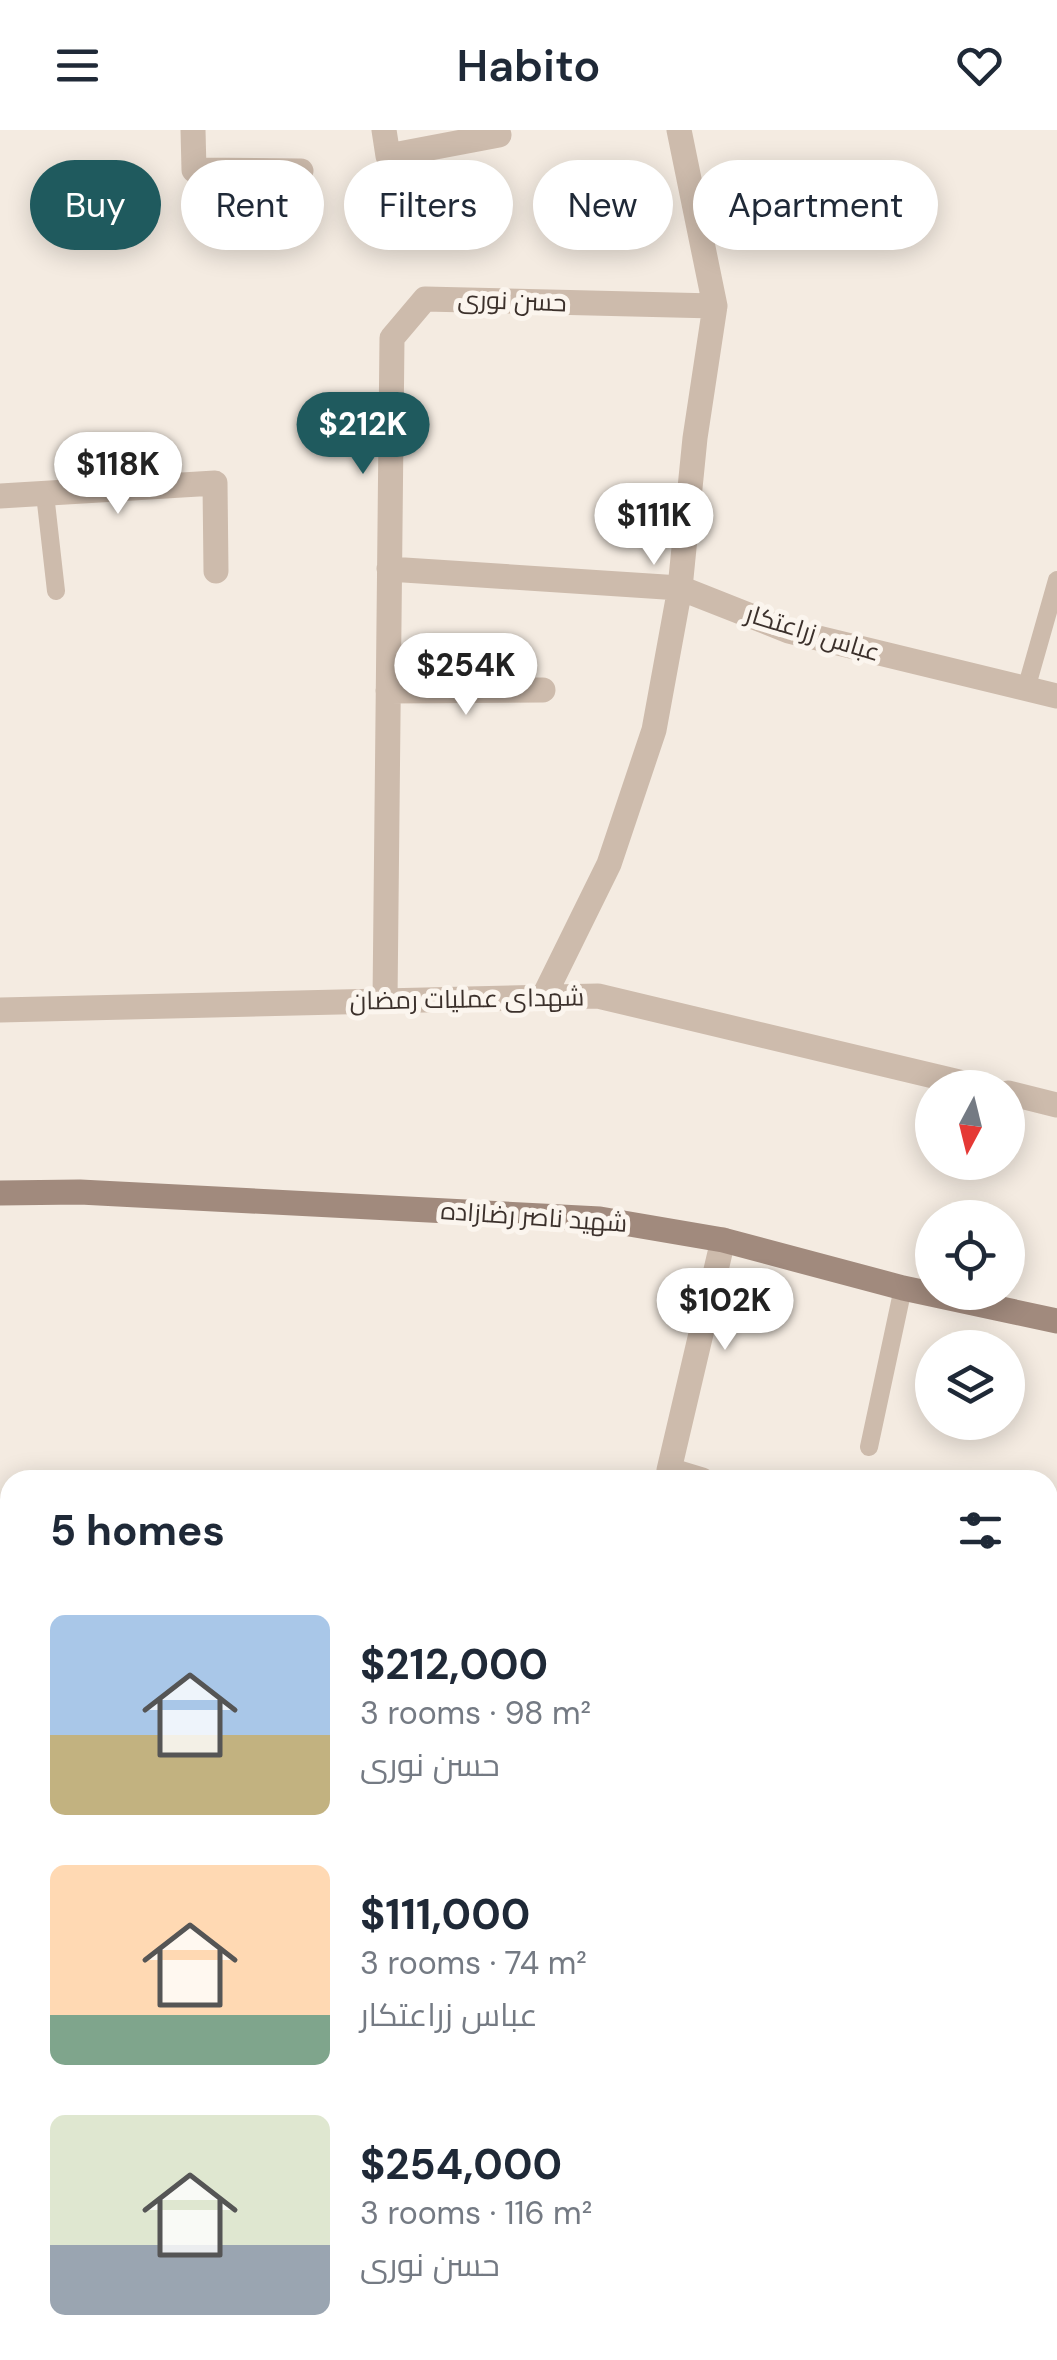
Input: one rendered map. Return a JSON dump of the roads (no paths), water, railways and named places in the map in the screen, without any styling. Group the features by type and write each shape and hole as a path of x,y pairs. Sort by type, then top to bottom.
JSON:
{"street":[{"path":"193,130 194,160"},
{"path":"384,130 388,156 499,136"},
{"path":"542,998 609,864 654,730 680,588 695,438 715,306 678,130"},
{"name":"حسن نوری","path":"385,1001 392,338 425,298 715,306"},
{"path":"0,496 215,483 216,571"},
{"name":"عباس زراعتکار","path":"389,569 680,588 789,631 1057,696"},
{"path":"388,691 544,690"},
{"name":"شهدای عملیات رمضان","path":"0,1010 598,996 915,1072"},
{"path":"1025,1097 1057,1105"},
{"name":"شهید ناصر رضازاده","path":"0,1192 99,1192 600,1219 723,1240 903,1288 1057,1321"},
{"path":"668,1470 723,1240"}],"lane":[{"path":"45,494 56,591"},
{"path":"1026,689 1057,580"},
{"path":"870,1447 903,1288"}]}
